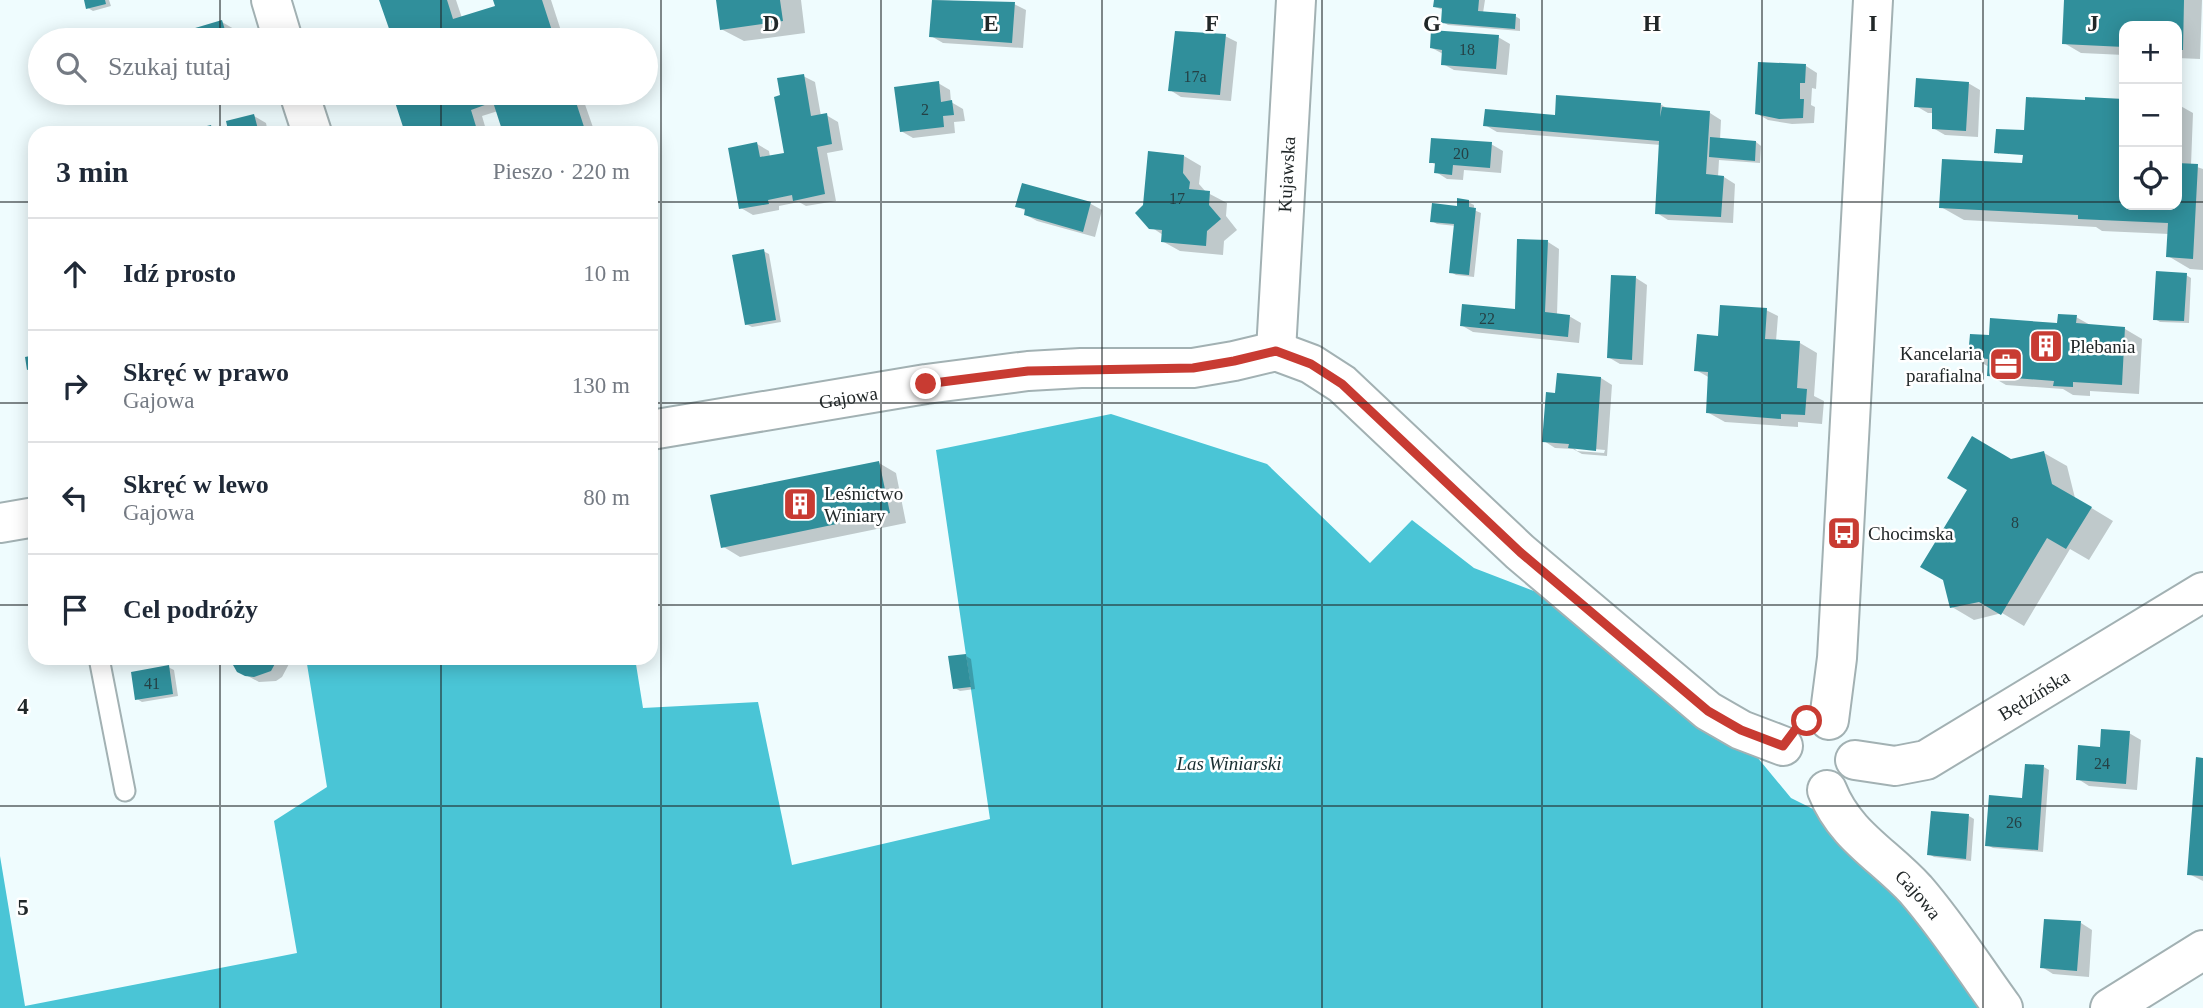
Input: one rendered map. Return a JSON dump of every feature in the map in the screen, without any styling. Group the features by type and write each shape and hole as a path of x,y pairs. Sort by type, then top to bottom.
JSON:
{"street":[{"path":"271,0 279,28"},
{"name":"Kujawska","path":"1276,351 1296,0"},
{"path":"1829,720 1837,657 1872,0"},
{"path":"303,105 310,126"},
{"path":"1276,351 1311,364 1342,384 1520,552 1708,711 1741,730 1783,746"},
{"name":"Gajowa","path":"658,429 926,384 1041,370 1193,368 1276,351"},
{"path":"0,523 28,518"},
{"name":"Będzińska","path":"1855,761 1895,766 1926,760 2203,592"},
{"path":"1818,718 1829,720 1847,731 1855,750 1855,761 1845,779 1827,790 1803,785 1793,778 1787,768 1783,746 1798,726 1818,718"},
{"name":"Gajowa","path":"1827,790 1845,825 1892,866 1935,912 2003,1008"},
{"path":"2110,1008 2203,950"}],"lane":[{"path":"100,665 125,791"}],"green space":[{"name":"Las Winiarski","path":"1111,414 1267,464 1370,563 1412,520 1474,568 1547,596 1709,731 1757,757 1791,798 1821,813 1913,914 1982,1008 0,1008 0,856 25,1006 297,953 274,821 327,787 307,665 636,665 643,708 758,702 792,865 990,819 936,450"}],"building":[{"path":"84,0 105,0 106,4 86,9"},
{"path":"379,0 447,0 453,19 495,6 493,0 542,0 551,28 389,28"},
{"path":"716,0 780,0 783,21 720,30"},
{"path":"932,0 1015,2 1012,43 929,37"},
{"path":"1434,0 1479,0 1478,11 1516,14 1515,29 1441,23 1442,8 1433,7"},
{"path":"2064,0 2184,0 2183,50 2182,21 2119,21 2119,47 2062,44"},
{"path":"222,20 224,28 195,28"},
{"path":"1431,30 1499,35 1496,69 1441,65 1442,50 1430,48"},
{"path":"1175,31 1226,34 1220,95 1168,91"},
{"path":"1758,62 1806,64 1805,83 1800,83 1800,99 1804,99 1803,118 1779,119 1755,114"},
{"path":"804,74 811,116 827,113 832,144 817,147 825,194 793,201 792,195 768,200 769,204 739,209 728,148 757,142 760,157 784,153 774,97 780,95 777,78"},
{"path":"1916,78 1969,82 1966,131 1932,129 1932,108 1914,107"},
{"path":"939,81 941,102 952,100 954,115 943,116 944,127 900,132 894,87"},
{"path":"1556,95 1661,103 1660,117 1662,107 1710,111 1706,174 1724,176 1721,217 1655,214 1659,141 1483,126 1485,109 1555,115"},
{"path":"2026,97 2119,99 2119,210 2182,210 2182,163 2198,164 2193,259 2166,257 2168,223 2078,219 2078,215 1939,208 1942,159 2022,163 2023,155 1994,153 1996,129 2024,130"},
{"path":"396,105 485,105 471,110 476,126 403,126"},
{"path":"494,105 577,105 584,126 501,126"},
{"path":"254,114 257,126 227,126 226,121"},
{"path":"1710,137 1756,141 1755,161 1709,157"},
{"path":"1431,138 1492,142 1490,168 1453,165 1452,175 1434,173 1435,163 1429,163"},
{"path":"1148,151 1184,155 1183,173 1190,182 1189,189 1210,191 1209,205 1221,219 1207,231 1206,246 1161,242 1162,230 1149,229 1135,213 1143,205"},
{"path":"1022,183 1091,202 1083,232 1024,215 1025,209 1015,207"},
{"path":"1457,198 1469,200 1469,207 1476,208 1469,275 1449,273 1454,224 1430,222 1432,203 1457,206"},
{"path":"1517,239 1548,240 1545,312 1570,315 1568,337 1460,326 1462,304 1515,309"},
{"path":"764,249 776,320 745,325 732,255"},
{"path":"2156,271 2187,273 2184,321 2153,320"},
{"path":"1611,275 1636,276 1632,360 1607,358"},
{"path":"1720,305 1767,308 1765,339 1800,341 1797,388 1807,389 1805,415 1781,414 1781,419 1706,413 1708,372 1694,371 1697,334 1718,336"},
{"name":"Plebania","path":"2058,314 2077,315 2076,323 2125,327 2122,385 2073,382 2073,387 2053,386 2054,381 1987,376 1988,359 1968,357 1970,334 1989,335 1990,318 2057,323"},
{"path":"1557,373 1601,377 1596,451 1568,448 1569,444 1542,442 1546,392 1555,393"},
{"path":"1972,436 2011,459 2044,451 2052,484 2092,507 2066,549 2047,538 2001,615 1979,602 1950,608 1943,580 1920,567 1967,490 1947,478"},
{"name":"Leśnictwo Winiary","path":"879,461 890,513 721,548 710,495"},
{"path":"966,654 971,687 953,689 948,656"},
{"path":"169,665 173,694 135,700 131,672"},
{"path":"233,665 274,665 271,671 254,677 237,672"},
{"path":"2101,729 2130,731 2126,784 2076,780 2078,745 2100,747"},
{"path":"2196,757 2203,758 2203,876 2187,875"},
{"path":"2025,764 2044,765 2038,850 1985,846 1989,795 2022,798"},
{"path":"1931,811 1969,814 1966,859 1927,855"},
{"path":"2044,919 2081,921 2077,971 2040,968"}],"place":[{"name":"Plebania","path":"2046,346"},
{"name":"Kancelaria parafialna","path":"2006,364"},
{"name":"Leśnictwo Winiary","path":"800,504"},
{"name":"Chocimska","path":"1844,533"}],"route":[{"path":"926,384 1028,371 1193,368 1276,351 1293,356 1327,373 1342,384 1520,552 1708,711 1741,730 1783,746 1790,734 1807,721"}]}
